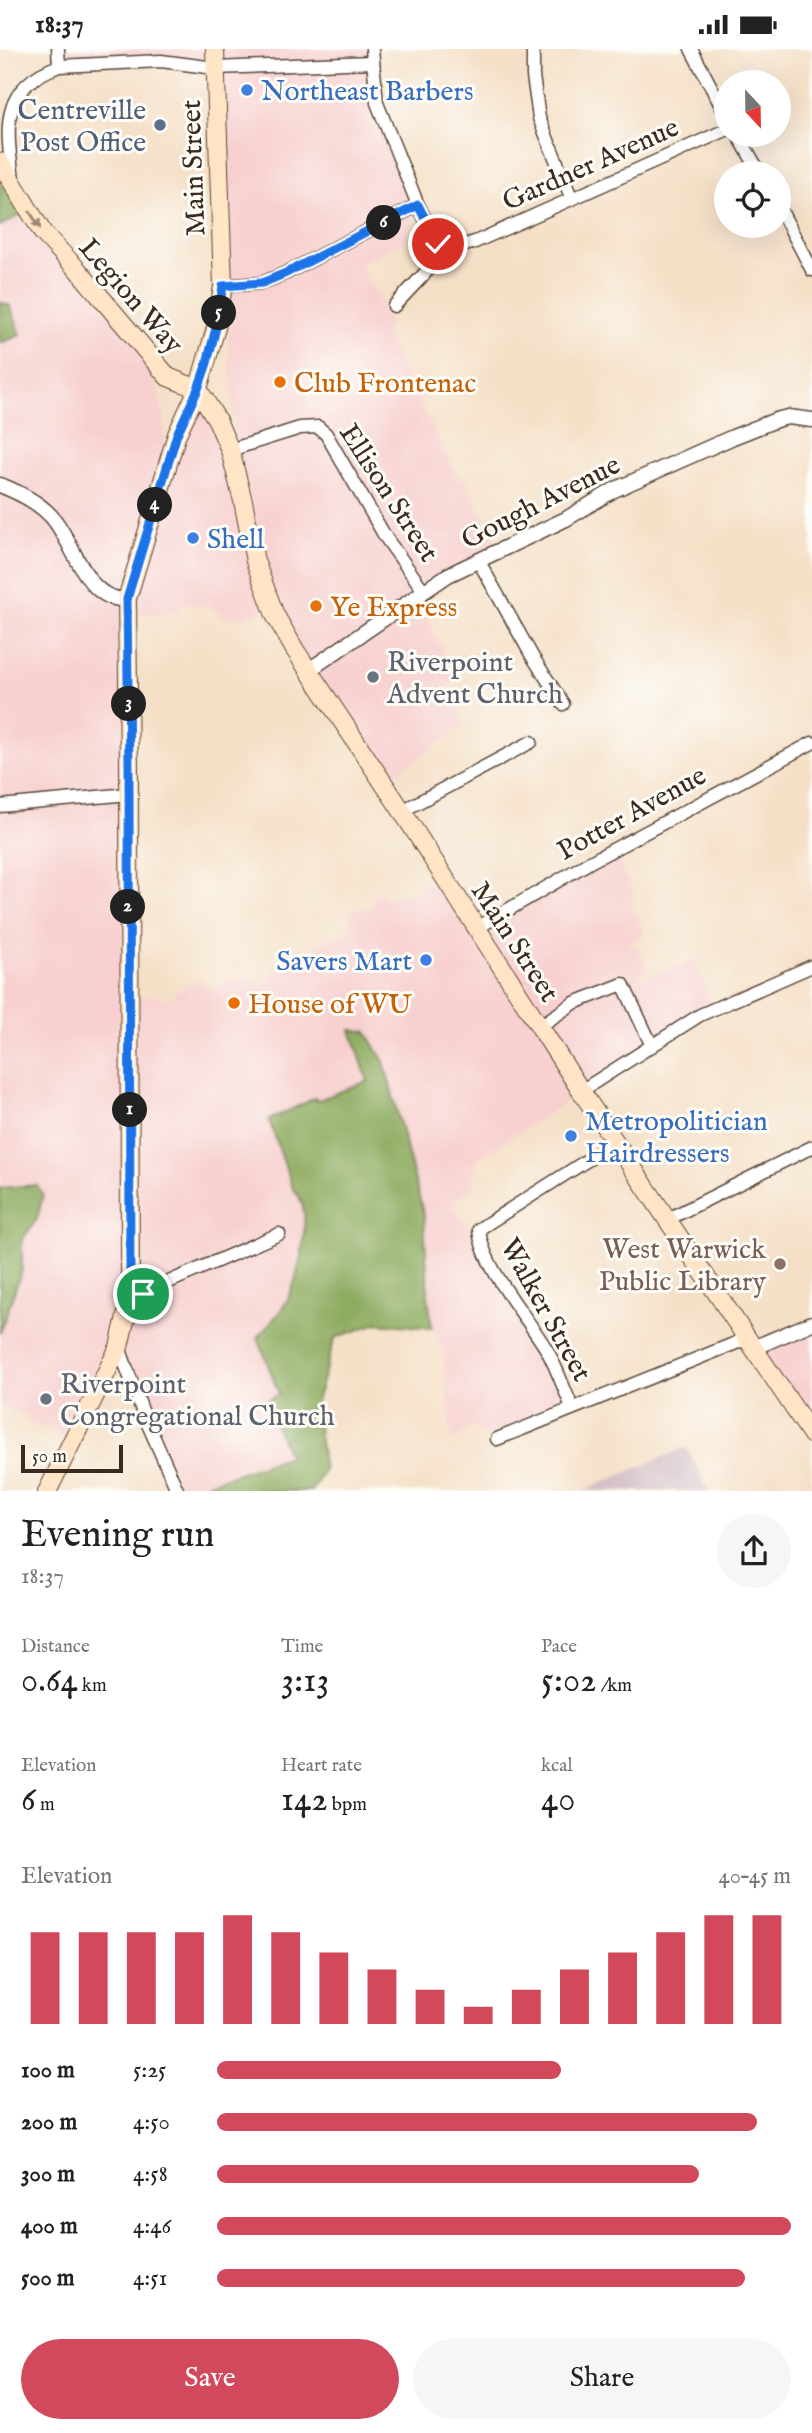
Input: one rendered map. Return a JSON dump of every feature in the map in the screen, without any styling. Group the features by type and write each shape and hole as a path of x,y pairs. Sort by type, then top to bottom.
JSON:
{"main road":[{"name":"Main Street","path":"47,1491 119,1347 130,1299 127,599 177,434 198,389 216,328 223,286 215,49"},
{"name":"Legion Way","path":"0,162 43,233 168,377 198,389"},
{"path":"198,389 230,450"},
{"name":"Main Street","path":"230,450 255,561 275,615 581,1091 812,1435"}],"street":[{"path":"58,49 59,66"},
{"path":"533,49 539,118 571,197"},
{"path":"691,49 714,92"},
{"path":"14,187 7,133 12,108 19,91 47,70 59,66 161,61 215,68 372,56 377,103 418,205 438,244 446,251 394,306"},
{"name":"Gardner Avenue","path":"446,251 475,242 714,135"},
{"path":"223,286 262,283 418,205"},
{"path":"791,230 811,267"},
{"name":"Gough Avenue","path":"309,670 448,575 566,519 614,490 733,437 788,417 812,420"},
{"name":"Ellison Street","path":"230,450 300,428 318,427 326,435 386,538 424,591"},
{"path":"0,485 24,495 51,516 95,589 113,600 127,599"},
{"path":"478,560 532,656 563,703"},
{"path":"402,811 531,741"},
{"name":"Potter Avenue","path":"477,928 590,862 812,743"},
{"path":"0,806 129,794"},
{"path":"581,1091 700,1015 812,966"},
{"path":"540,1026 574,1003 623,984 652,1046"},
{"name":"Walker Street","path":"572,1407 548,1353 494,1270 479,1237 479,1229 616,1142"},
{"path":"668,1219 812,1147"},
{"path":"130,1299 279,1234"},
{"path":"750,1343 812,1323"},
{"name":"Walker Street","path":"497,1439 572,1407 750,1343"},
{"path":"119,1347 136,1397 178,1491"}],"shaded area":[{"path":"58,49 371,49 376,100 416,204 407,240 360,264 390,321 386,336 458,478 464,478 485,523 497,541 480,552 478,560 415,601 427,618 457,680 443,689 455,700 464,725 382,783 272,608 244,618 223,617 207,603 195,608 192,603 182,604 179,611 173,614 132,614 130,996 172,998 176,992 203,979 209,988 241,977 252,979 259,987 268,985 273,969 286,966 287,962 352,929 350,911 372,907 373,899 381,894 391,899 423,886 439,873 475,927 614,851 635,896 632,905 645,933 628,945 637,946 647,967 638,977 641,979 694,960 713,1010 578,1091 553,1111 477,1159 471,1190 453,1200 454,1209 465,1223 479,1231 479,1236 547,1350 569,1404 489,1437 472,1427 462,1436 451,1437 443,1351 432,1328 428,1296 424,1216 384,1062 352,1031 368,1081 316,1102 298,1194 305,1217 301,1257 287,1301 258,1338 279,1394 265,1403 289,1456 182,1491 121,1357 70,1440 31,1422 25,1413 0,1407 0,1333 22,1269 22,1240 37,1219 37,1185 0,1188 0,343 21,335 10,306 0,302 0,226 27,211 151,364 165,420 165,446 196,404 232,446 236,445 225,312 214,65 65,67"},
{"path":"812,1324 812,1437 753,1348"},
{"path":"687,1448 708,1491 583,1491"}],"green space":[{"path":"0,163 27,211 0,226"},
{"path":"0,302 10,306 21,335 0,343"},
{"path":"351,1030 366,1031 384,1062 424,1216 432,1328 377,1323 335,1338 315,1405 324,1471 311,1491 185,1491 289,1456 265,1402 279,1394 258,1338 288,1299 297,1274 304,1226 300,1198 293,1189 269,1120 315,1098 316,1101 368,1081"},
{"path":"37,1185 43,1195 37,1219 22,1240 22,1269 0,1333 0,1188"}],"place":[{"name":"Northeast Barbers","path":"247,90"},
{"name":"Centreville Post Office","path":"160,125"},
{"name":"Club Frontenac","path":"280,382"},
{"name":"Shell","path":"193,538"},
{"name":"Ye Express","path":"316,606"},
{"name":"Riverpoint Advent Church","path":"373,677"},
{"name":"Savers Mart","path":"426,960"},
{"name":"House of WU","path":"234,1003"},
{"name":"Metropolitician Hairdressers","path":"571,1136"},
{"name":"West Warwick Public Library","path":"780,1264"},
{"name":"Riverpoint Congregational Church","path":"46,1399"}],"route":[{"path":"143,1294 130,1299 127,599 134,573 177,434 207,363 223,286 262,283 418,205 438,244"}]}
